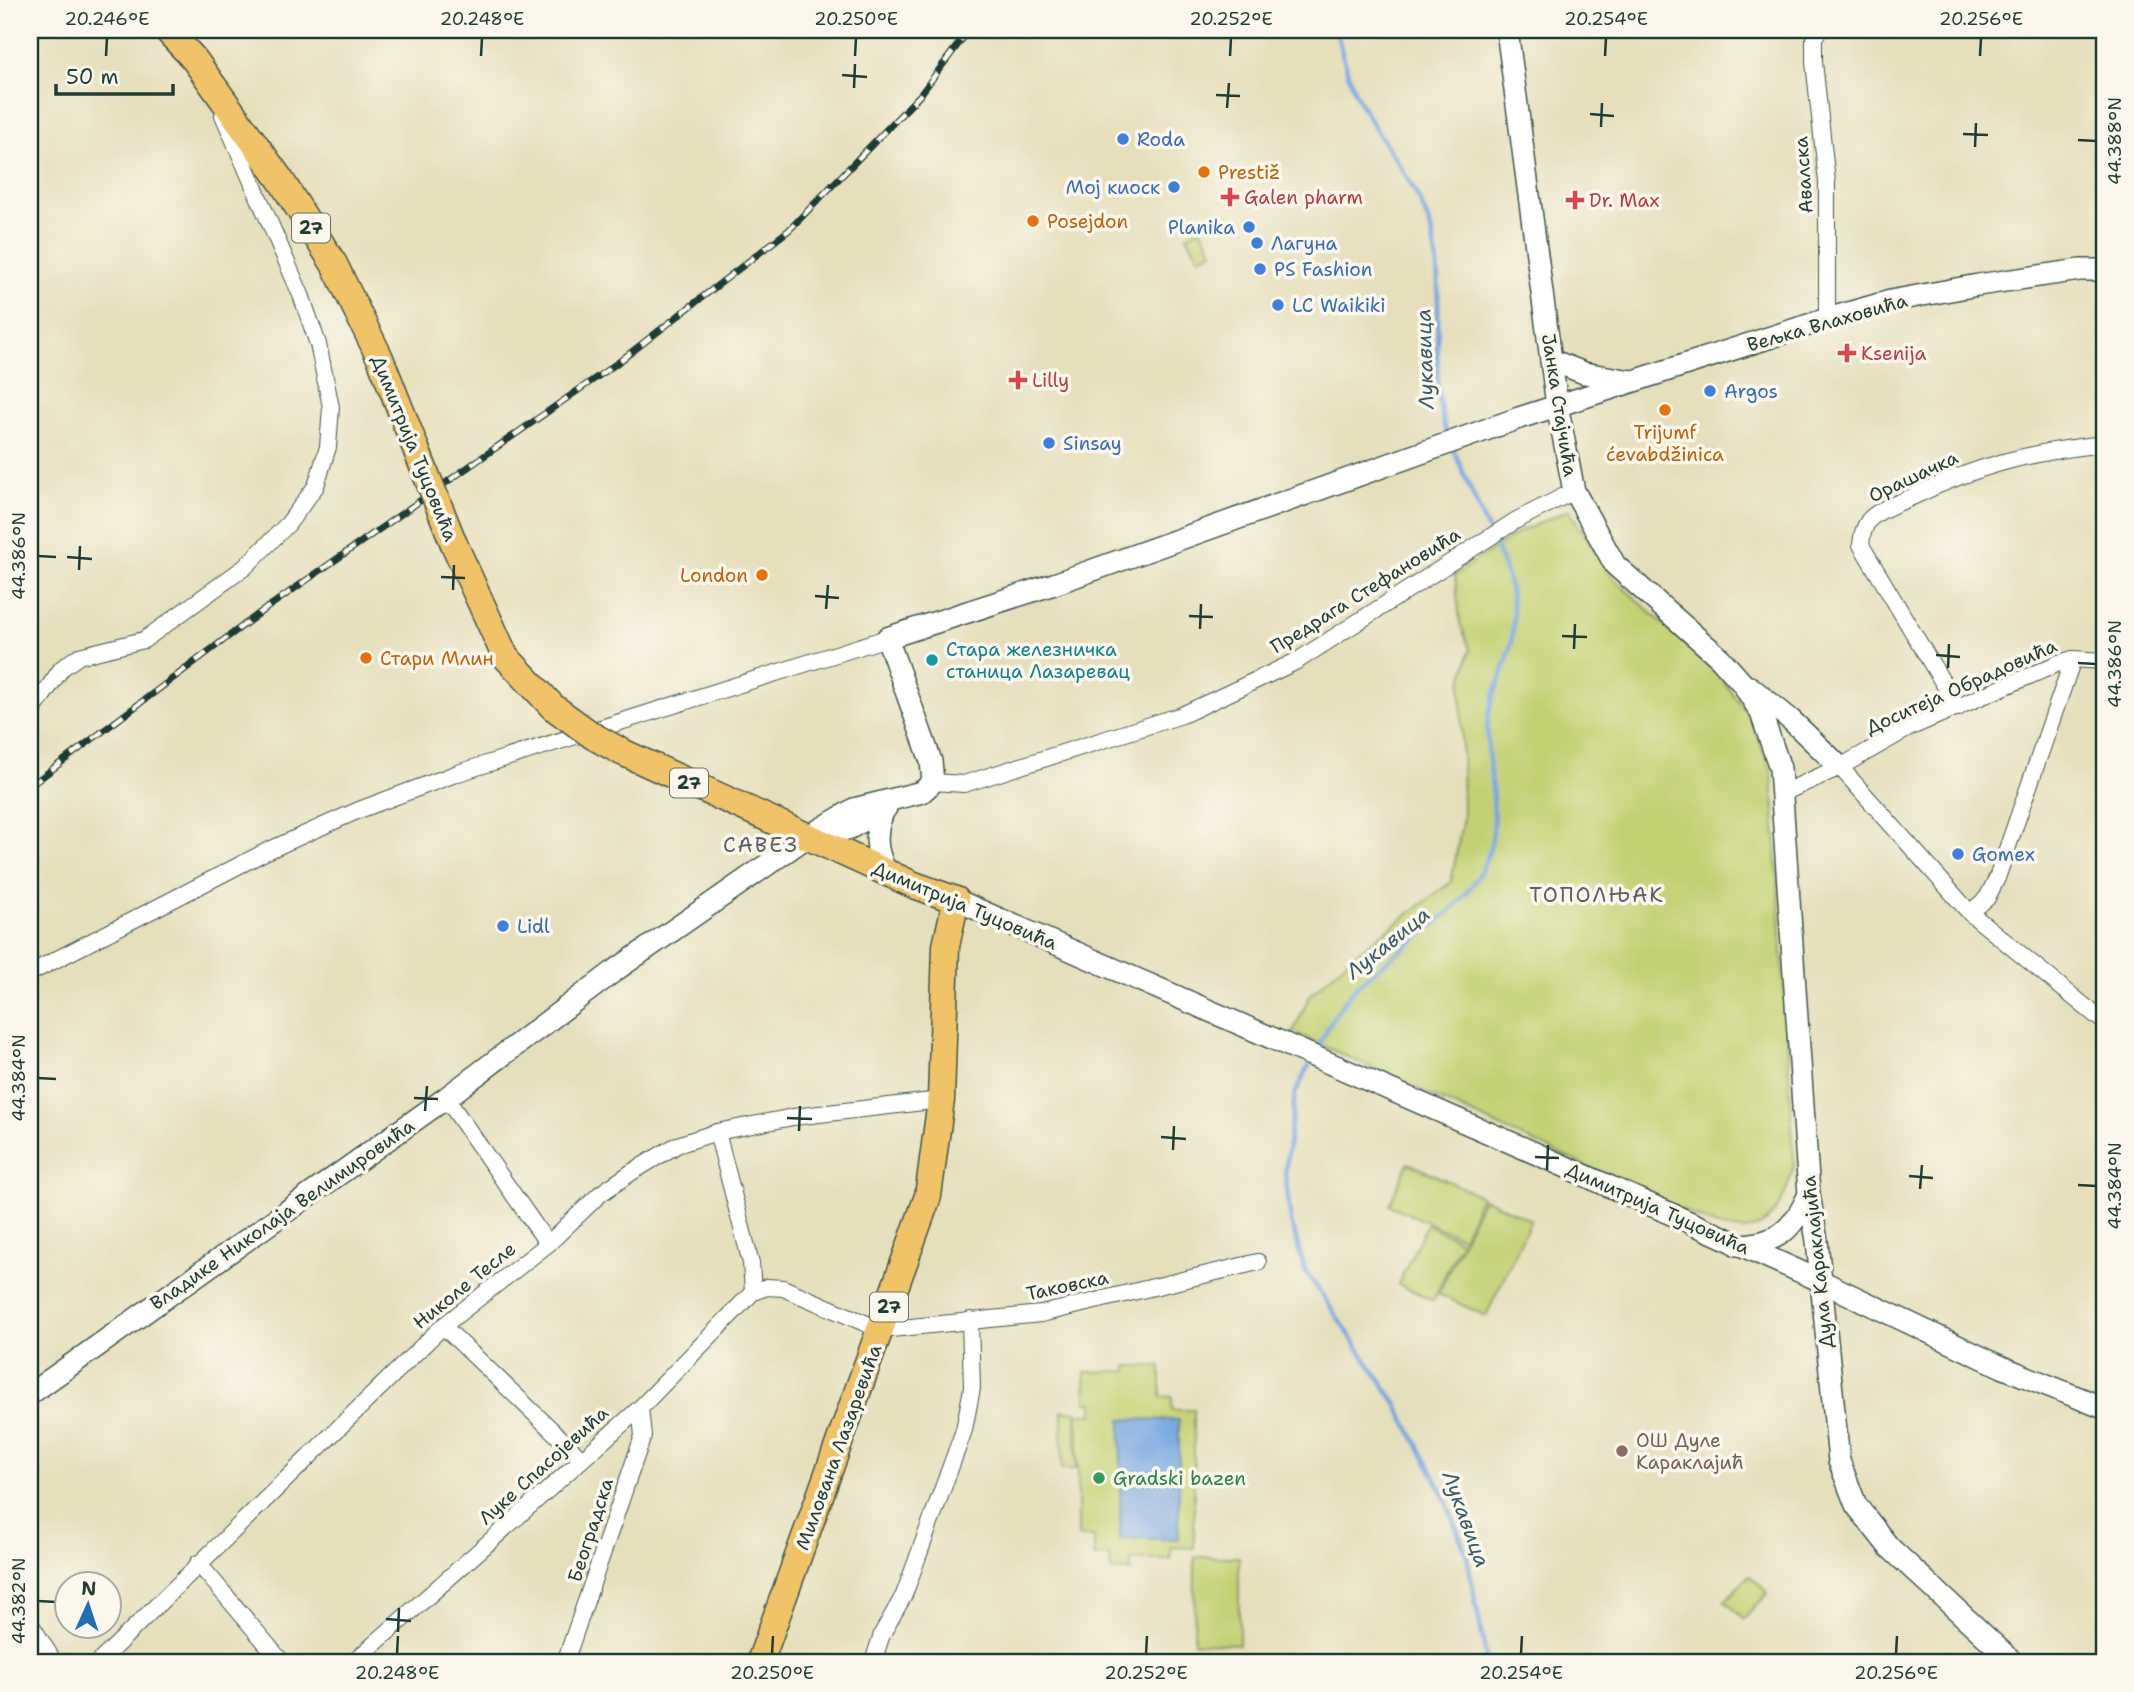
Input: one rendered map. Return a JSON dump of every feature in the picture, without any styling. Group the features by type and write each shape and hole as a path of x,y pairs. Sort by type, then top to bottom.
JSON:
{"main road":[{"name":"Димитрија Туцовића","path":"167,30 213,86 280,179 334,264 380,358 454,544 505,656 552,707 593,736 622,752 807,837 956,900"},
{"name":"Милована Лазаревића","path":"760,1662 928,1196 941,1100 946,946 956,900"}],"street":[{"name":"Јанка Стајчића","path":"1507,30 1557,405 1574,491 1615,565 1720,658 1742,683 1761,713 1773,744 1783,793"},
{"name":"Авалска","path":"1819,30 1814,38 1814,62 1827,182 1827,319"},
{"path":"30,714 62,668 79,656 144,640 246,567 288,524 316,486 328,447 331,407 318,344 248,169 219,107 213,86"},
{"name":"Вељка Влаховића","path":"887,638 1054,584 1557,405 1637,382 1827,319 1890,301 1978,285 2080,270 2104,270"},
{"path":"1552,360 1584,373 1637,382"},
{"name":"Орашачка","path":"1958,708 1861,545 1862,532 1870,519 1962,473 2039,451 2104,444"},
{"name":"Предрага Стефановића","path":"933,782 964,784 1182,715 1297,661 1453,559 1515,521 1574,491"},
{"path":"30,973 265,852 359,810 458,773 887,638 931,761 933,782 922,792 888,806 850,828 807,837"},
{"path":"1970,913 1987,898 1997,878 2073,659"},
{"name":"Доситеја Обрадовића","path":"1783,793 1840,767 1885,740 2073,659 2104,661"},
{"path":"1742,683 1791,719 1840,767 1970,913 2104,1022"},
{"name":"Дула Караклајића","path":"1783,793 1808,1194 1821,1280 1835,1442 1849,1491 1889,1547 2013,1662"},
{"path":"886,872 880,859 876,836 888,806"},
{"name":"Владике Николаја Велимировића","path":"30,1394 446,1098 613,972 807,837"},
{"name":"Димитрија Туцовића","path":"956,900 1821,1280 2002,1367 2104,1408"},
{"path":"446,1098 548,1244"},
{"name":"Николе Тесле","path":"99,1662 443,1326 548,1244 600,1194 632,1172 677,1144 717,1132 793,1117 941,1100"},
{"path":"717,1132 751,1263 753,1292 767,1287 783,1287 881,1330"},
{"path":"1737,1245 1762,1242 1785,1233 1799,1216 1808,1194"},
{"name":"Таковска","path":"881,1330 1041,1314 1258,1262"},
{"name":"Луке Спасојевића","path":"354,1662 640,1408 753,1292"},
{"path":"873,1662 882,1634 904,1595 964,1430 973,1378 970,1320"},
{"path":"443,1326 581,1458"},
{"name":"Београдска","path":"565,1662 643,1436 640,1408"},
{"path":"619,1425 633,1425 643,1436"},
{"path":"198,1563 282,1662"},
{"path":"30,1623 54,1662"}],"green space":[{"path":"1201,228 1213,251 1199,258 1187,236"},
{"path":"1569,510 1612,577 1719,675 1749,716 1772,773 1794,1163 1779,1205 1773,1215 1756,1228 1742,1230 1717,1226 1293,1032 1310,995 1350,958 1451,882 1463,818 1461,686 1470,649 1460,623 1455,575 1519,532"},
{"path":"1408,1163 1481,1196 1463,1238 1389,1205"},
{"path":"1483,1198 1531,1220 1486,1316 1438,1294"},
{"path":"1427,1224 1461,1241 1433,1301 1398,1284"},
{"name":"Gradski bazen","path":"1127,1366 1161,1366 1161,1396 1172,1397 1172,1410 1194,1410 1194,1548 1171,1547 1171,1560 1131,1560 1131,1571 1111,1571 1110,1557 1094,1557 1094,1537 1078,1537 1078,1414 1093,1414 1093,1402 1086,1402 1085,1372 1127,1371"},
{"name":"Gradski bazen","path":"1062,1411 1076,1412 1076,1469 1062,1469"},
{"path":"1195,1557 1239,1557 1239,1644 1194,1643"},
{"path":"1749,1575 1768,1593 1744,1619 1725,1601"}],"water":[{"path":"1121,1419 1179,1420 1179,1539 1120,1539"}],"waterway":[{"name":"Лукавица","path":"1336,30 1347,71 1359,101 1407,178 1428,221 1438,276 1438,386 1448,437"},
{"name":"Лукавица","path":"1453,448 1489,533"},
{"name":"Лукавица","path":"1317,1050 1332,1020 1351,993 1456,905 1482,869 1490,848 1494,816 1488,720 1507,660 1513,630 1509,584 1493,541"},
{"name":"Лукавица","path":"1311,1061 1295,1094 1285,1173 1291,1222 1305,1270 1396,1403 1442,1491 1467,1556 1487,1662"}],"railway":[{"path":"30,786 261,612 620,361 789,230 920,95 969,30"}],"place":[{"name":"Roda","path":"1123,139"},
{"name":"Prestiž","path":"1204,172"},
{"name":"Мој киоск","path":"1174,187"},
{"name":"Galen pharm","path":"1230,197"},
{"name":"Dr. Max","path":"1575,200"},
{"name":"Posejdon","path":"1033,221"},
{"name":"Planika","path":"1249,227"},
{"name":"Лагуна","path":"1257,243"},
{"name":"PS Fashion","path":"1260,269"},
{"name":"LC Waikiki","path":"1278,305"},
{"name":"Ksenija","path":"1847,353"},
{"name":"Lilly","path":"1018,380"},
{"name":"Argos","path":"1710,391"},
{"name":"Trijumf ćevabdžinica","path":"1665,410"},
{"name":"Sinsay","path":"1049,443"},
{"name":"London","path":"762,575"},
{"name":"Стари Млин","path":"366,658"},
{"name":"Стара железничка станица Лазаревац","path":"932,660"},
{"name":"Gomex","path":"1958,854"},
{"name":"Lidl","path":"503,926"},
{"name":"ОШ Дуле Караклајић","path":"1622,1451"},
{"name":"Gradski bazen","path":"1099,1478"}],"district":[{"name":"САВЕЗ","path":"761,845"},
{"name":"ТОПОЛЊАК","path":"1597,895"}]}
